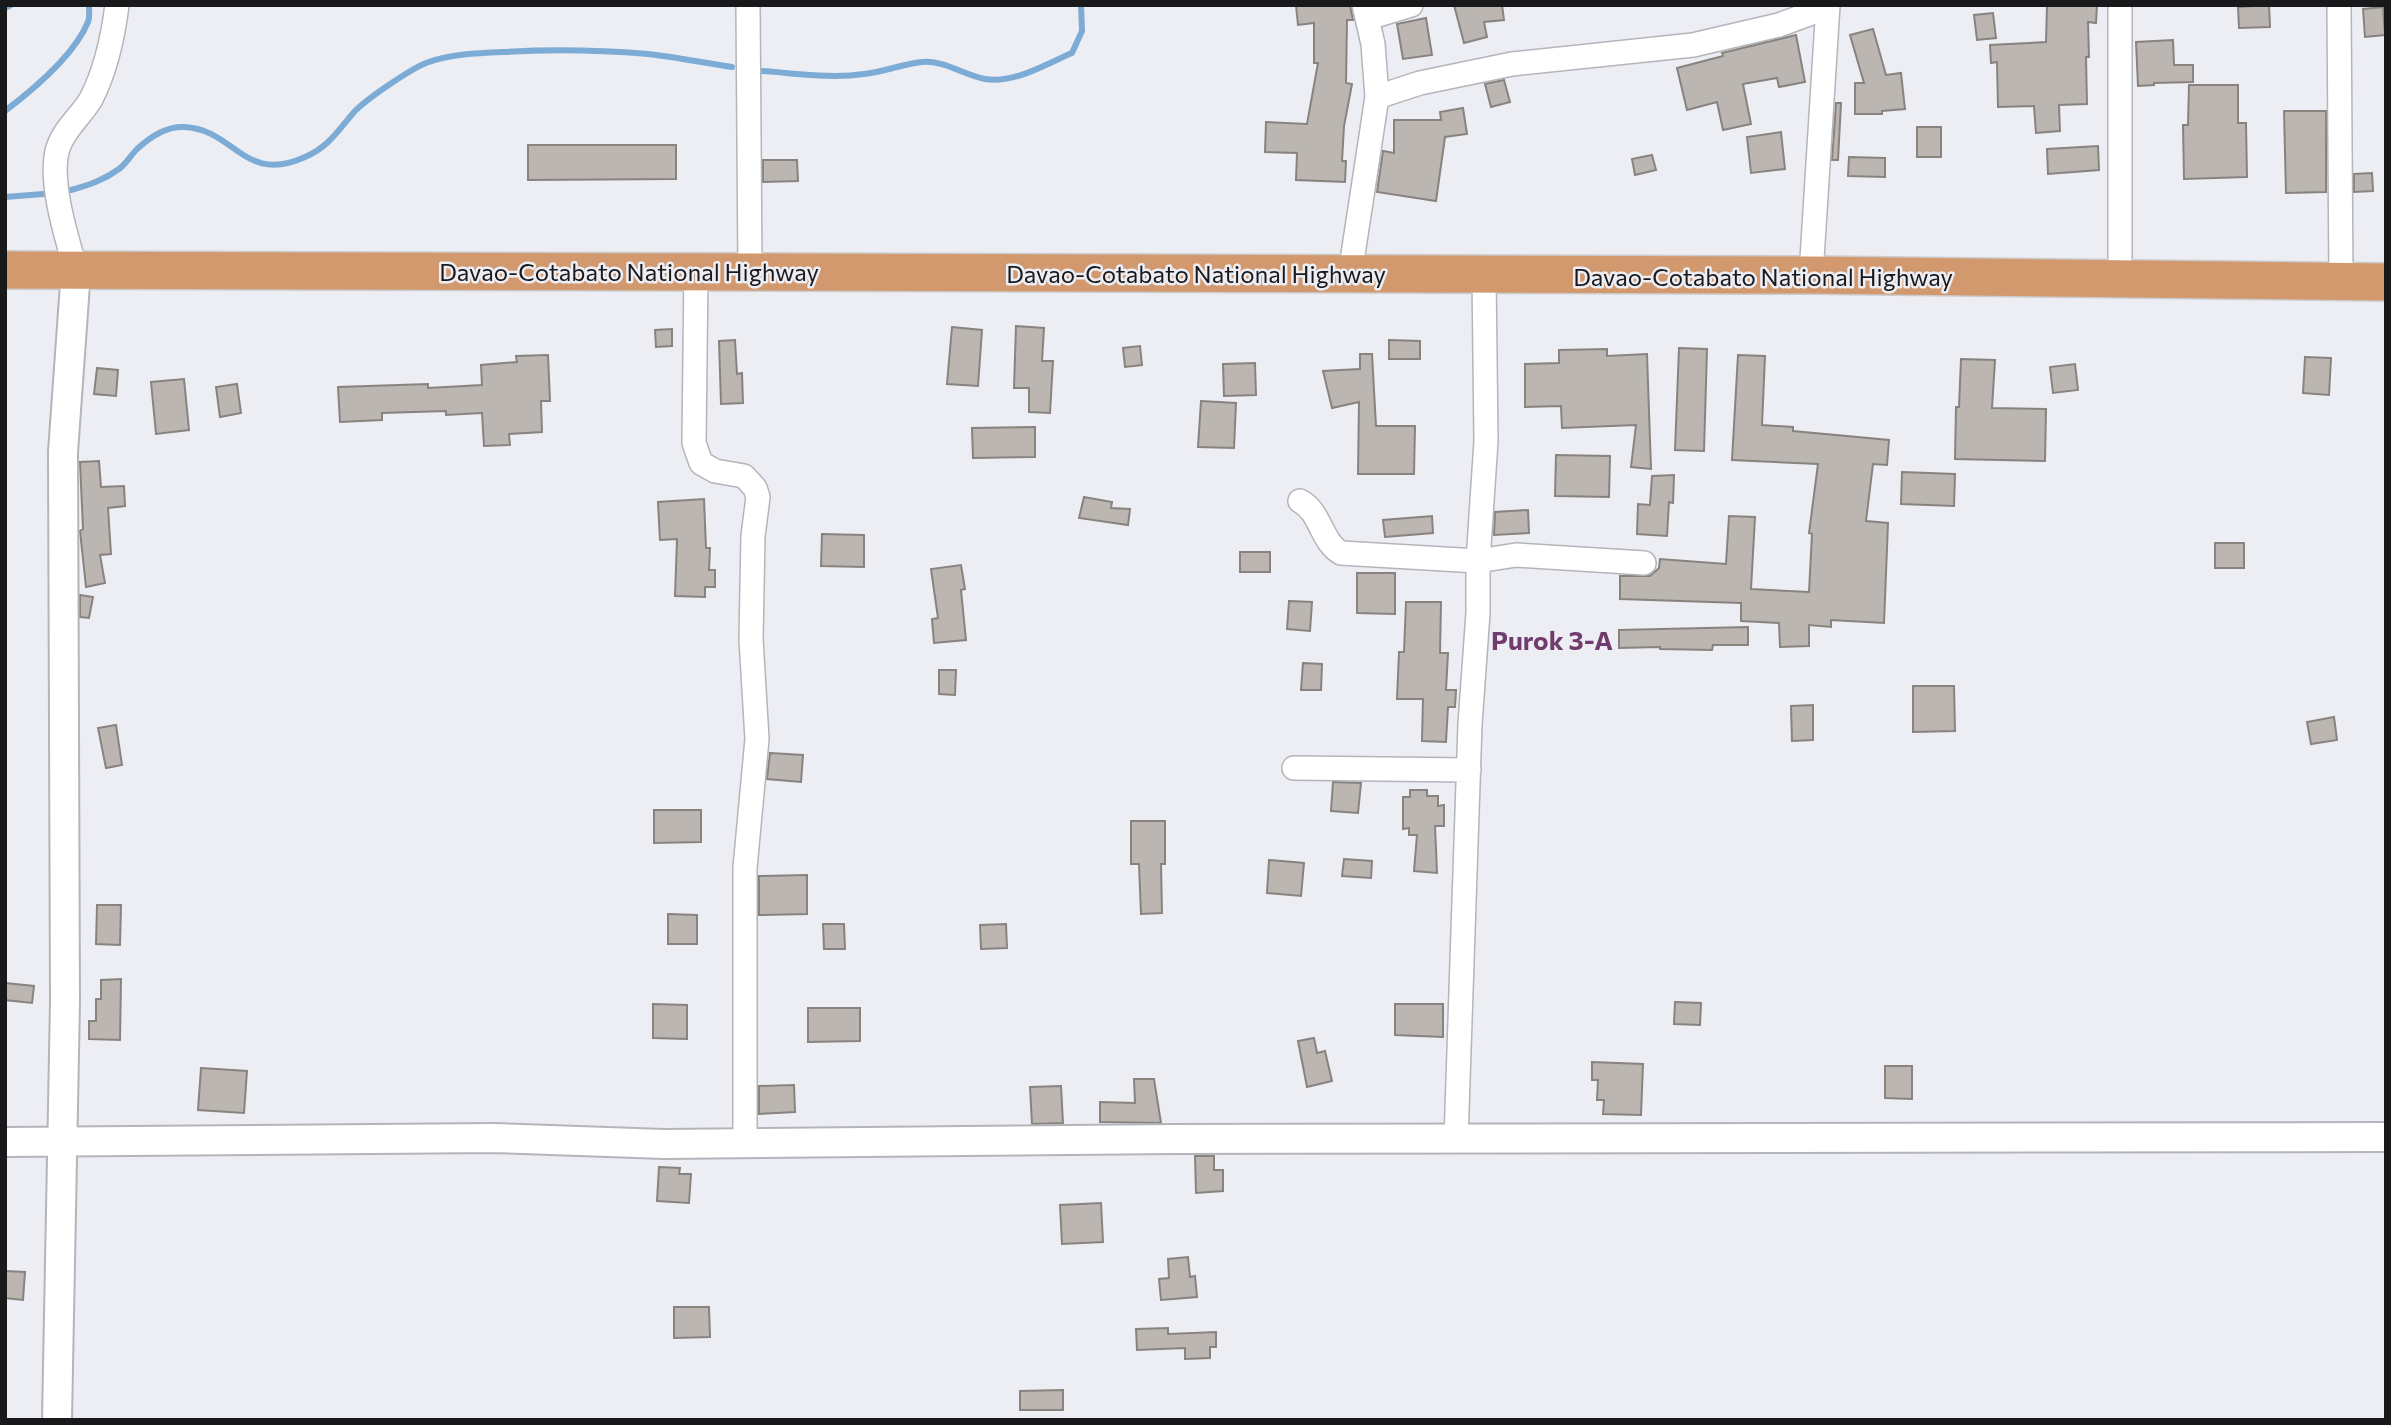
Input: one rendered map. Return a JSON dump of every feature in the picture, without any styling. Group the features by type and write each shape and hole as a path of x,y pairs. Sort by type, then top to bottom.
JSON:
{"highway":[{"name":"Davao-Cotabato National Highway","path":"5,270 1811,275 2386,282"}],"street":[{"path":"57,1420 64,1143 64,452 76,270 59,204 56,165 57,150 64,136 90,100 98,83 107,56 117,5"},
{"path":"748,5 750,271"},
{"path":"1350,274 1377,97 1373,44 1366,12 1411,5"},
{"path":"2120,5 2120,279"},
{"path":"2339,5 2341,282"},
{"path":"1377,97 1420,83 1511,64 1693,45 1779,25 1828,6 1811,275"},
{"path":"696,271 694,443 701,463 715,471 744,476 755,488 758,497 753,536 751,639 757,739 744,868 745,1144"},
{"path":"1456,1140 1469,770 1486,441 1485,275"},
{"path":"1300,501 1312,511 1334,549 1341,553 1478,561 1516,555 1644,563"},
{"path":"1294,768 1469,770"},
{"path":"5,1142 493,1138 745,1144 1162,1139 2386,1137"}],"building":[{"path":"1296,5 1350,5 1353,20 1347,20 1346,83 1352,84 1344,126 1342,161 1346,161 1345,182 1296,180 1297,153 1265,152 1266,122 1307,124 1318,63 1314,63 1314,23 1298,25"},
{"path":"1454,5 1502,5 1504,20 1484,22 1487,37 1464,43"},
{"path":"2047,5 2097,5 2096,23 2088,22 2087,104 2059,105 2060,131 2036,133 2034,106 1998,107 1997,62 1991,63 1990,45 2046,42"},
{"path":"2269,5 2270,27 2239,28 2238,7"},
{"path":"2383,7 2385,35 2365,37 2363,9"},
{"path":"1993,13 1996,38 1977,40 1974,15"},
{"path":"1426,18 1432,55 1403,59 1397,24"},
{"path":"1873,29 1886,75 1901,73 1905,109 1882,111 1882,114 1855,114 1855,83 1864,83 1850,35"},
{"path":"1796,35 1805,82 1779,87 1777,78 1743,84 1751,124 1723,130 1717,102 1687,110 1677,68 1723,56 1722,53"},
{"path":"2173,40 2174,65 2193,65 2193,82 2138,86 2136,42"},
{"path":"1504,80 1510,102 1491,107 1485,84"},
{"path":"2189,85 2238,85 2238,123 2246,123 2247,177 2184,179 2183,125 2188,125"},
{"path":"1836,103 1841,103 1838,160 1832,160"},
{"path":"1463,108 1467,134 1445,137 1436,201 1377,192 1383,151 1394,153 1394,120 1441,120 1440,112"},
{"path":"2284,111 2326,111 2326,192 2286,193"},
{"path":"1917,127 1941,127 1941,157 1917,157"},
{"path":"1781,132 1785,169 1751,173 1747,137"},
{"path":"528,145 676,145 676,179 528,180"},
{"path":"2098,146 2099,170 2048,174 2047,149"},
{"path":"1652,155 1656,170 1635,175 1632,159"},
{"path":"1849,157 1885,158 1885,177 1848,176"},
{"path":"763,160 797,160 798,181 763,182"},
{"path":"2372,173 2373,191 2354,192 2354,174"},
{"path":"1016,326 1044,328 1042,361 1053,361 1050,413 1029,412 1029,388 1014,388"},
{"path":"952,327 982,330 978,386 947,384"},
{"path":"672,329 672,346 656,347 655,330"},
{"path":"735,340 737,374 742,373 743,403 721,404 719,341"},
{"path":"1389,340 1420,341 1420,359 1389,359"},
{"path":"1140,346 1142,365 1125,367 1123,348"},
{"path":"1679,348 1707,349 1704,451 1675,450"},
{"path":"1607,349 1607,356 1647,354 1651,469 1631,467 1636,425 1562,428 1561,406 1525,407 1525,364 1559,363 1559,350"},
{"path":"1360,354 1372,354 1376,426 1415,426 1414,474 1358,474 1359,402 1332,408 1323,371 1360,369"},
{"path":"548,355 550,401 541,401 542,432 509,434 510,445 484,446 482,413 382,413 382,420 340,422 338,387 428,384 428,388 482,385 481,365 517,362 516,356"},
{"path":"1738,355 1765,356 1762,425 1793,427 1793,431 1889,440 1887,465 1873,464 1866,521 1888,523 1884,623 1831,620 1831,627 1809,625 1809,646 1780,647 1779,623 1741,621 1741,603 1620,599 1620,576 1650,576 1659,568 1660,559 1726,564 1729,516 1755,517 1751,589 1809,592 1812,534 1809,533 1818,464 1732,460"},
{"path":"2305,357 2331,358 2329,395 2303,393"},
{"path":"1961,359 1995,360 1992,408 2046,409 2045,461 1955,459 1956,407 1959,407"},
{"path":"1255,363 1256,395 1224,396 1223,364"},
{"path":"2075,364 2078,390 2053,393 2050,367"},
{"path":"97,368 118,370 116,396 94,394"},
{"path":"184,379 189,430 156,434 151,382"},
{"path":"237,384 241,413 220,417 216,387"},
{"path":"1201,401 1236,403 1234,448 1198,447"},
{"path":"1035,427 1035,457 973,458 972,428"},
{"path":"1556,455 1610,456 1609,497 1555,496"},
{"path":"99,461 101,487 124,486 125,506 108,508 111,554 100,555 105,583 86,587 80,531 83,529 80,462"},
{"path":"1902,472 1955,474 1954,506 1901,504"},
{"path":"1674,475 1673,503 1669,502 1667,536 1637,534 1638,504 1650,505 1652,476"},
{"path":"1084,497 1112,502 1111,508 1130,509 1128,525 1079,518"},
{"path":"704,499 706,548 710,548 709,570 715,570 715,587 705,587 705,597 675,596 677,539 660,540 658,502"},
{"path":"1528,510 1529,533 1494,535 1495,512"},
{"path":"1432,516 1433,533 1385,537 1383,520"},
{"path":"822,534 864,535 864,567 821,566"},
{"path":"2215,543 2244,543 2244,568 2215,568"},
{"path":"1240,552 1270,552 1270,572 1240,572"},
{"path":"961,565 965,589 961,590 966,640 934,643 932,619 938,618 931,569"},
{"path":"1357,573 1395,573 1395,614 1357,613"},
{"path":"80,595 93,597 89,618 80,617"},
{"path":"1289,601 1312,602 1310,631 1287,629"},
{"path":"1406,602 1441,602 1440,653 1448,653 1446,690 1456,690 1455,707 1448,707 1446,742 1422,741 1423,699 1397,699 1399,652 1404,652"},
{"path":"1748,627 1748,645 1713,645 1712,650 1619,648 1619,630"},
{"path":"1303,663 1322,664 1321,690 1301,690"},
{"path":"939,670 956,670 955,695 939,694"},
{"path":"1913,686 1954,686 1955,731 1913,732"},
{"path":"1813,705 1813,740 1792,741 1791,706"},
{"path":"2334,717 2337,740 2311,744 2307,722"},
{"path":"116,725 122,765 106,768 98,728"},
{"path":"770,753 803,755 801,782 767,779"},
{"path":"1333,782 1361,783 1358,813 1331,811"},
{"path":"1410,790 1427,790 1427,796 1438,796 1438,806 1444,805 1444,826 1435,826 1437,873 1414,871 1417,835 1409,835 1409,828 1403,829 1403,797 1410,797"},
{"path":"654,810 701,810 701,842 654,843"},
{"path":"1131,821 1165,821 1165,864 1161,864 1162,913 1141,914 1139,864 1131,864"},
{"path":"1344,859 1372,861 1371,878 1342,876"},
{"path":"1269,860 1304,863 1301,896 1267,893"},
{"path":"807,875 807,914 759,915 759,876"},
{"path":"97,905 121,905 120,945 96,944"},
{"path":"668,914 697,915 697,944 668,944"},
{"path":"823,924 844,924 845,949 824,949"},
{"path":"1006,924 1007,948 981,949 980,925"},
{"path":"121,979 120,1040 89,1039 89,1021 96,1021 96,999 101,999 101,980"},
{"path":"5,983 34,986 32,1003 5,1000"},
{"path":"1675,1002 1701,1003 1700,1025 1674,1024"},
{"path":"653,1004 687,1005 687,1039 653,1038"},
{"path":"1395,1004 1443,1004 1443,1037 1395,1035"},
{"path":"808,1008 860,1008 860,1041 808,1042"},
{"path":"1314,1038 1317,1053 1325,1051 1332,1081 1307,1087 1298,1041"},
{"path":"1592,1062 1643,1064 1641,1115 1603,1114 1604,1100 1597,1100 1598,1080 1592,1080"},
{"path":"1885,1066 1912,1066 1912,1099 1885,1098"},
{"path":"201,1068 247,1071 244,1113 198,1110"},
{"path":"1134,1079 1154,1079 1161,1123 1100,1122 1100,1102 1135,1103"},
{"path":"794,1085 795,1112 759,1114 759,1086"},
{"path":"1061,1086 1063,1123 1032,1124 1030,1087"},
{"path":"1195,1156 1214,1156 1214,1170 1223,1170 1223,1191 1196,1193"},
{"path":"659,1167 680,1168 679,1174 691,1174 689,1203 657,1201"},
{"path":"1101,1203 1103,1242 1062,1244 1060,1205"},
{"path":"1188,1257 1190,1277 1195,1276 1197,1297 1161,1300 1159,1279 1169,1278 1168,1259"},
{"path":"5,1271 25,1272 23,1300 5,1298"},
{"path":"674,1307 709,1307 710,1337 674,1338"},
{"path":"1168,1328 1168,1334 1216,1332 1216,1347 1210,1347 1210,1358 1185,1359 1185,1348 1137,1350 1136,1329"},
{"path":"1063,1390 1063,1410 1020,1410 1020,1391"}],"waterway":[{"path":"5,8 11,5"},
{"path":"5,111 40,82 73,47 88,22 89,5"},
{"path":"761,71 825,76 851,75 930,62 985,79 1007,79 1072,53 1082,31 1081,5"},
{"path":"71,190 108,176 122,167 147,140 177,127 201,130 216,136 253,160 268,164 284,164 305,157 327,143 355,111 379,92 426,63 445,58 522,51 594,51 648,54 732,67"},
{"path":"5,197 43,194"}],"district":[{"name":"Purok 3-A","path":"1552,639"}]}
